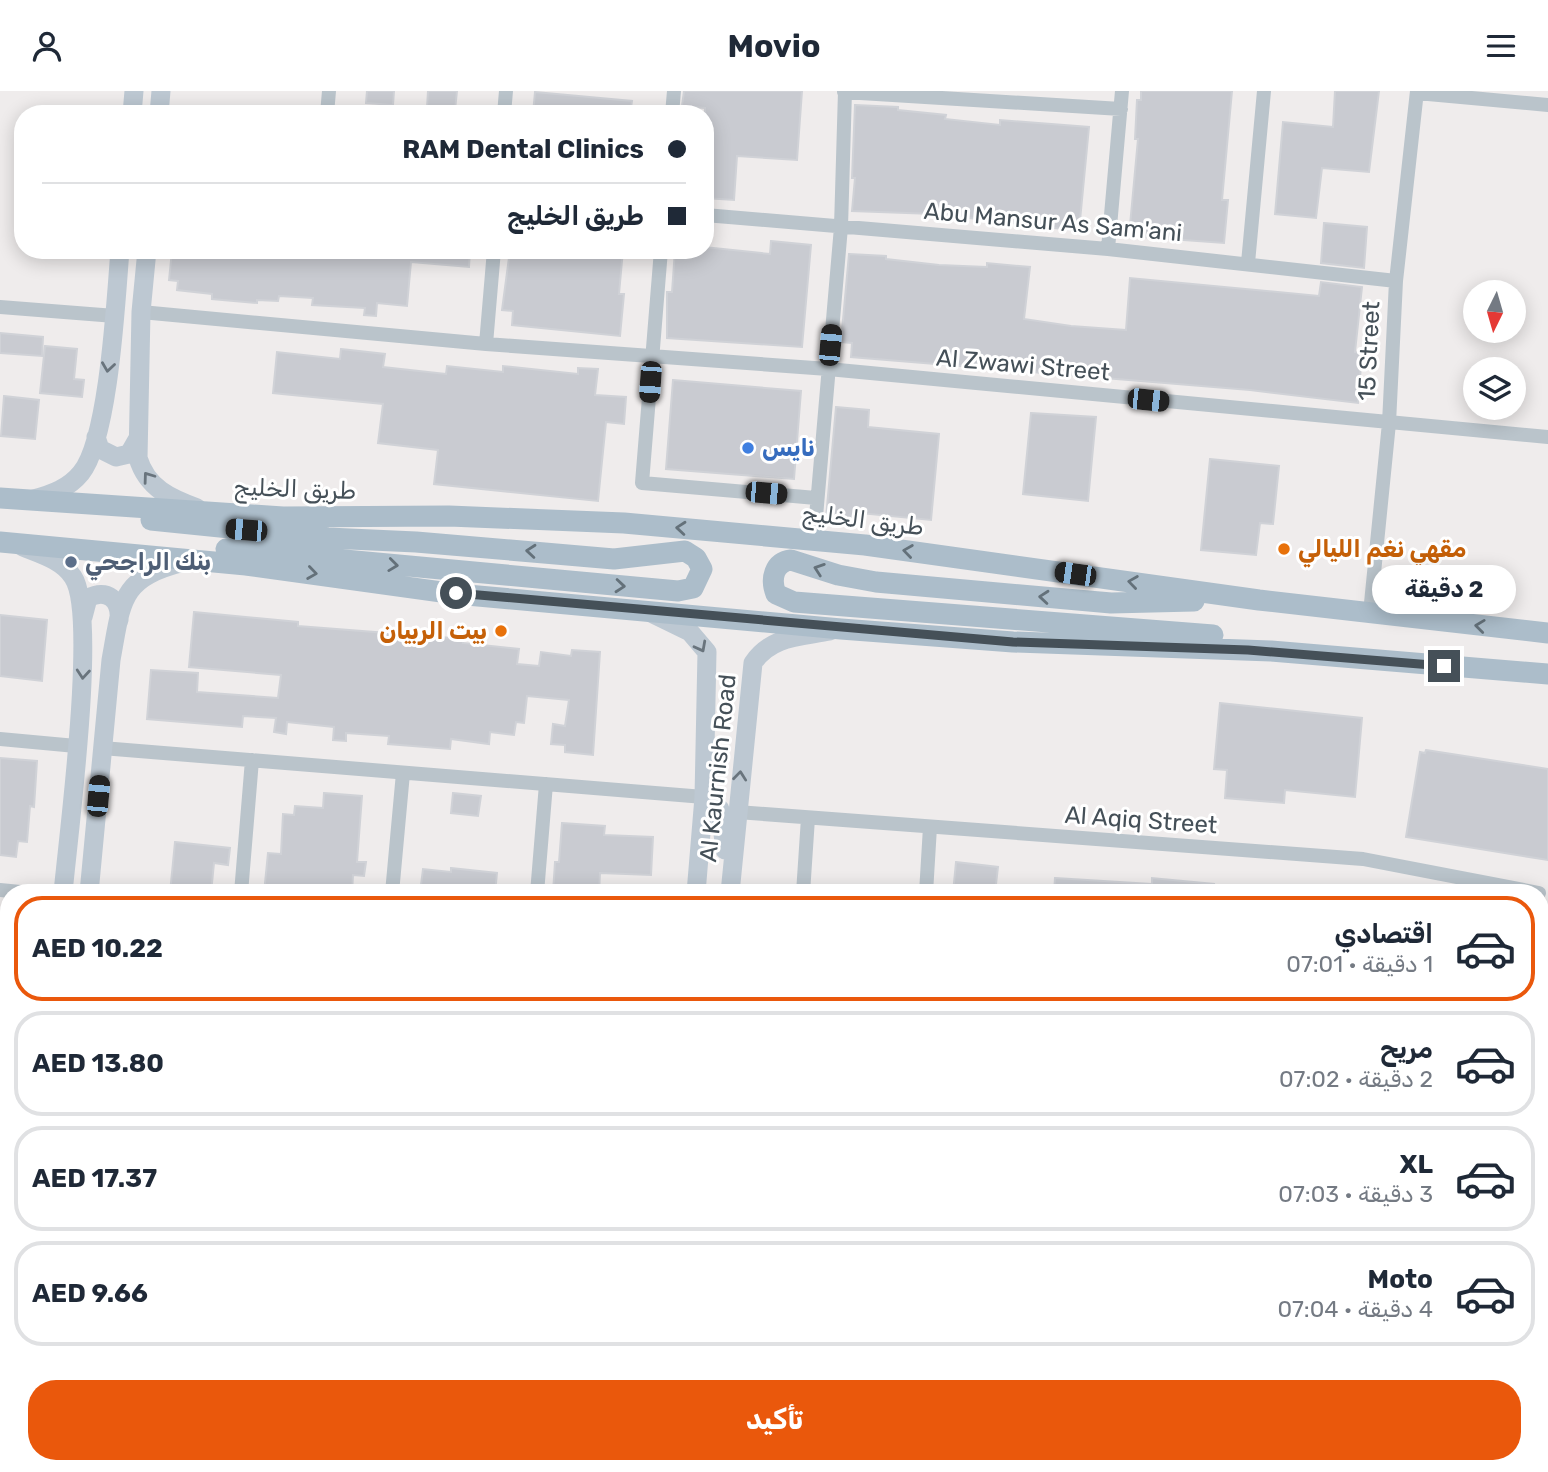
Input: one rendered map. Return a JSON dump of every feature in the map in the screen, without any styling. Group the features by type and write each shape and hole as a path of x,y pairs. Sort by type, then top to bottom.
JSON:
{"main road":[{"name":"طريق الخليج","path":"0,498 310,517 564,519 814,540 1259,600 1548,633"},
{"path":"79,503 163,523 328,538 416,542 614,559 685,551 696,558 702,569 693,588 678,591 227,548 130,553"},
{"path":"8,543 195,559 456,593 841,629 1013,642 1203,648 1548,674"},
{"path":"1259,600 1111,603 876,582 838,575 791,561 785,561 776,569 772,583 776,594 794,601 1218,635 1337,657"}],"street":[{"path":"1108,249 1122,91"},
{"path":"1248,263 1264,91"},
{"path":"814,540 841,227 845,92 1121,109"},
{"path":"1417,92 1548,105"},
{"name":"15 Street","path":"1370,613 1389,423 1396,281 1417,92"},
{"name":"Abu Mansur As Sam'ani","path":"714,216 1108,249 1396,281"},
{"path":"29,500 52,493 75,479 88,464 96,437 115,316 119,259"},
{"path":"146,259 141,312 138,458 147,478 164,494 205,511"},
{"path":"486,344 493,259"},
{"path":"660,259 642,483 816,498"},
{"path":"0,307 115,316"},
{"name":"Al Zwawi Street","path":"141,312 486,344 828,369 1548,437"},
{"path":"96,437 100,449 116,457 129,454 137,440"},
{"path":"8,543 66,568 79,588 83,622"},
{"path":"90,884 111,660 127,596 140,578 161,568 195,559"},
{"path":"64,884 84,662 84,603 93,595 103,594 114,598 118,604 118,625"},
{"name":"Al Kaurnish Road","path":"646,611 690,632 707,652 704,797 697,884"},
{"name":"Al Kaurnish Road","path":"730,884 753,663 762,650 777,641 841,629"},
{"path":"0,740 76,746"},
{"path":"102,748 704,797 720,809 728,884"},
{"path":"243,884 252,760"},
{"path":"393,884 403,773"},
{"path":"538,884 545,784"},
{"name":"Al Aqiq Street","path":"737,812 1363,859 1492,884"},
{"path":"804,884 808,818"},
{"path":"927,884 930,827"}],"building":[{"path":"367,91 394,91 393,105 366,103"},
{"path":"428,91 457,91 456,105 427,105"},
{"path":"684,91 802,91 797,160 737,156 734,200 714,199 714,105 682,105"},
{"path":"1141,91 1232,91 1222,200 1228,200 1224,243 1129,236 1138,139 1135,139 1137,100 1141,100"},
{"path":"1335,91 1379,91 1369,172 1322,168 1316,218 1275,214 1283,122 1333,127"},
{"path":"535,92 632,101 631,105 534,105"},
{"path":"855,105 898,107 898,110 946,115 945,119 1000,125 1000,120 1089,127 1079,231 934,214 852,211"},
{"path":"1324,223 1367,227 1364,268 1321,263"},
{"path":"771,241 811,245 802,347 667,338 667,292 672,292 674,259 714,259 714,248 770,254"},
{"path":"849,254 886,256 886,259 939,265 987,267 987,263 1030,267 1024,319 1126,330 1130,278 1319,296 1321,282 1362,287 1355,352 1362,353 1358,403 1250,390 851,357 852,343 841,342"},
{"path":"171,259 469,259 469,267 411,262 407,306 377,303 376,316 364,315 365,308 312,305 313,298 279,296 278,301 257,300 257,303 212,299 212,294 177,290 178,281 169,280"},
{"path":"509,259 622,259 619,294 624,294 620,336 512,325 513,311 502,310"},
{"path":"0,333 43,337 42,356 0,353"},
{"path":"45,346 77,349 74,379 84,380 82,397 40,393"},
{"path":"341,349 385,354 383,367 446,374 447,366 503,372 503,366 578,374 578,368 598,369 595,395 626,397 624,424 606,422 598,501 434,484 438,450 378,443 383,404 273,393 277,352 340,359"},
{"path":"673,380 801,391 794,479 666,469"},
{"path":"4,396 39,400 35,439 1,436"},
{"path":"836,407 869,410 868,427 939,434 931,520 860,513 860,520 826,518"},
{"path":"1031,413 1096,417 1088,501 1023,494"},
{"path":"1210,459 1279,466 1273,524 1260,523 1256,555 1201,550"},
{"path":"194,612 298,622 298,626 464,639 463,643 519,649 517,664 539,666 541,652 571,656 572,650 600,652 593,755 565,752 565,745 551,744 553,724 565,726 569,700 527,696 524,723 516,722 514,735 490,732 489,744 451,739 450,749 388,744 389,736 346,733 346,741 333,740 334,727 287,722 286,734 274,732 276,718 243,716 242,727 147,719 151,670 198,673 197,692 278,698 281,675 189,667"},
{"path":"0,615 47,620 42,681 0,676"},
{"path":"1220,703 1362,718 1355,797 1285,790 1284,803 1225,798 1227,770 1214,769"},
{"path":"1426,750 1548,769 1548,860 1406,837 1420,752 1425,753"},
{"path":"0,758 37,761 34,807 30,806 27,842 18,841 16,857 0,855"},
{"path":"324,793 362,796 357,862 366,862 364,876 353,875 352,884 265,884 268,853 281,854 283,814 294,815 295,806 323,808"},
{"path":"453,793 481,796 478,816 451,813"},
{"path":"562,823 605,826 604,835 653,837 651,875 600,873 599,884 554,884 555,862 559,862"},
{"path":"175,842 230,848 228,865 214,863 212,884 171,884"},
{"path":"956,862 998,867 996,884 954,884"},
{"path":"451,868 497,873 496,884 421,884 423,869 451,872"},
{"path":"1055,878 1152,884 1055,884"},
{"path":"1152,878 1214,884 1152,884"}],"place":[{"name":"نايس","path":"748,448"},
{"name":"مقهي نغم الليالي","path":"1284,549"},
{"name":"بنك الراجحي","path":"71,562"},
{"name":"بيت الربيان","path":"501,631"}],"route":[{"path":"456,593 841,629 1053,645 1271,651 1444,666"}]}
